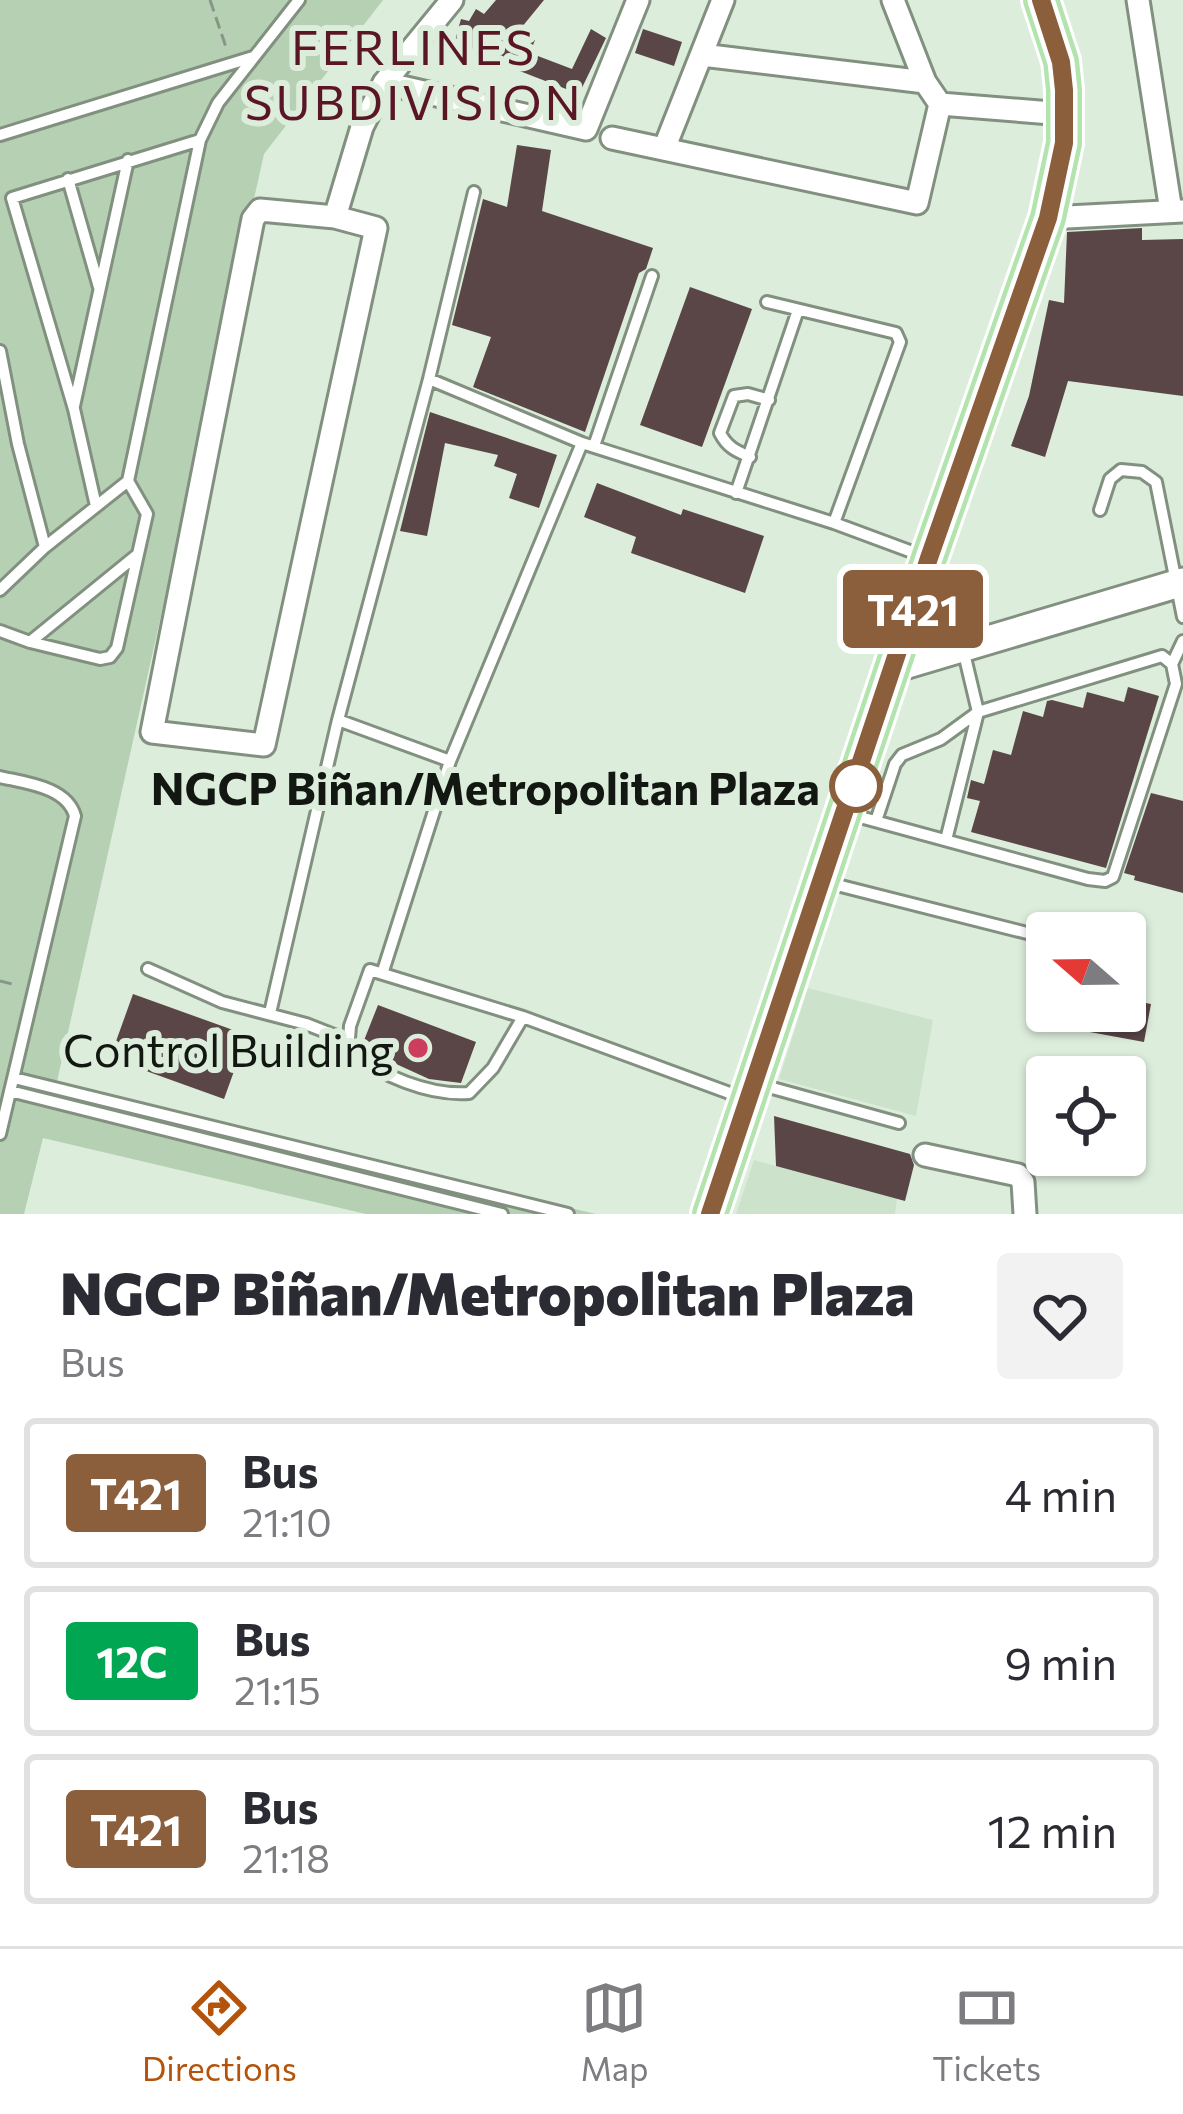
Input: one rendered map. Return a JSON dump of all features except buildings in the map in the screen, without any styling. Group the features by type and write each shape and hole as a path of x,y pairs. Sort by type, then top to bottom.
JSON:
{"highway":[{"path":"710,1214 823,882 861,817 894,668 1048,218 1064,143 1064,114 1061,62 1041,0"}],"street":[{"path":"334,218 362,127 384,83 452,0"},
{"path":"384,83 586,129 638,0"},
{"path":"664,149 723,0"},
{"path":"612,138 917,203 940,104 925,82 893,0"},
{"path":"1048,218 1177,211 1138,0"},
{"path":"702,55 925,82"},
{"path":"940,104 1064,114"},
{"path":"260,210 334,218 376,228 264,745 152,732 253,219 260,210"},
{"path":"894,668 1179,583"},
{"path":"925,1156 1018,1175 1023,1182 1025,1214"}],"lane":[{"path":"0,590 128,481 200,140 218,103 299,0"},
{"path":"0,135 253,57"},
{"path":"96,506 74,410 6,200 200,140"},
{"path":"74,410 128,160"},
{"path":"68,179 100,290"},
{"path":"270,1013 338,719 474,192"},
{"path":"383,971 450,761 588,444 652,276"},
{"path":"767,302 877,326 896,333 900,342 834,523"},
{"path":"736,493 798,310"},
{"path":"0,351 45,547"},
{"path":"429,380 588,444 929,558"},
{"path":"750,457 730,448 720,433 722,422 734,396 769,400"},
{"path":"1100,510 1110,479 1121,470 1142,472 1156,482 1183,617"},
{"path":"0,631 30,642 110,657 117,648 147,514 128,481"},
{"path":"30,642 137,555"},
{"path":"1172,664 1162,656 978,712 941,740 902,755 861,817 1088,879 1113,877 1176,684 1172,664 1183,641"},
{"path":"946,840 978,712 962,646"},
{"path":"338,719 450,761"},
{"path":"0,777 63,796 75,816 0,1134"},
{"path":"823,882 1026,933"},
{"path":"148,969 222,1002 349,1040"},
{"path":"523,1017 493,1068 469,1093 444,1094 368,1066 348,1052 370,970 383,971 752,1092 899,1123"},
{"path":"12,1085 502,1214"},
{"path":"12,1085 568,1214"}],"path":[{"path":"210,0 231,63"}],"shaded area":[{"path":"0,0 383,0 264,154 56,1086 596,1214 366,1214 43,1138 24,1214 0,1214"},
{"path":"808,988 933,1020 916,1116 779,1079"},
{"path":"754,1160 897,1199 895,1214 736,1214"}],"bus line":[{"name":"T421","path":"710,1214 1048,218 1064,143 1064,90 1061,62 1041,0"}],"place":[{"name":"NGCP Biñan/Metropolitan Plaza","path":"856,786"},
{"name":"Control Building","path":"418,1048"}],"district":[{"name":"FERLINES SUBDIVISION","path":"414,72"}]}
